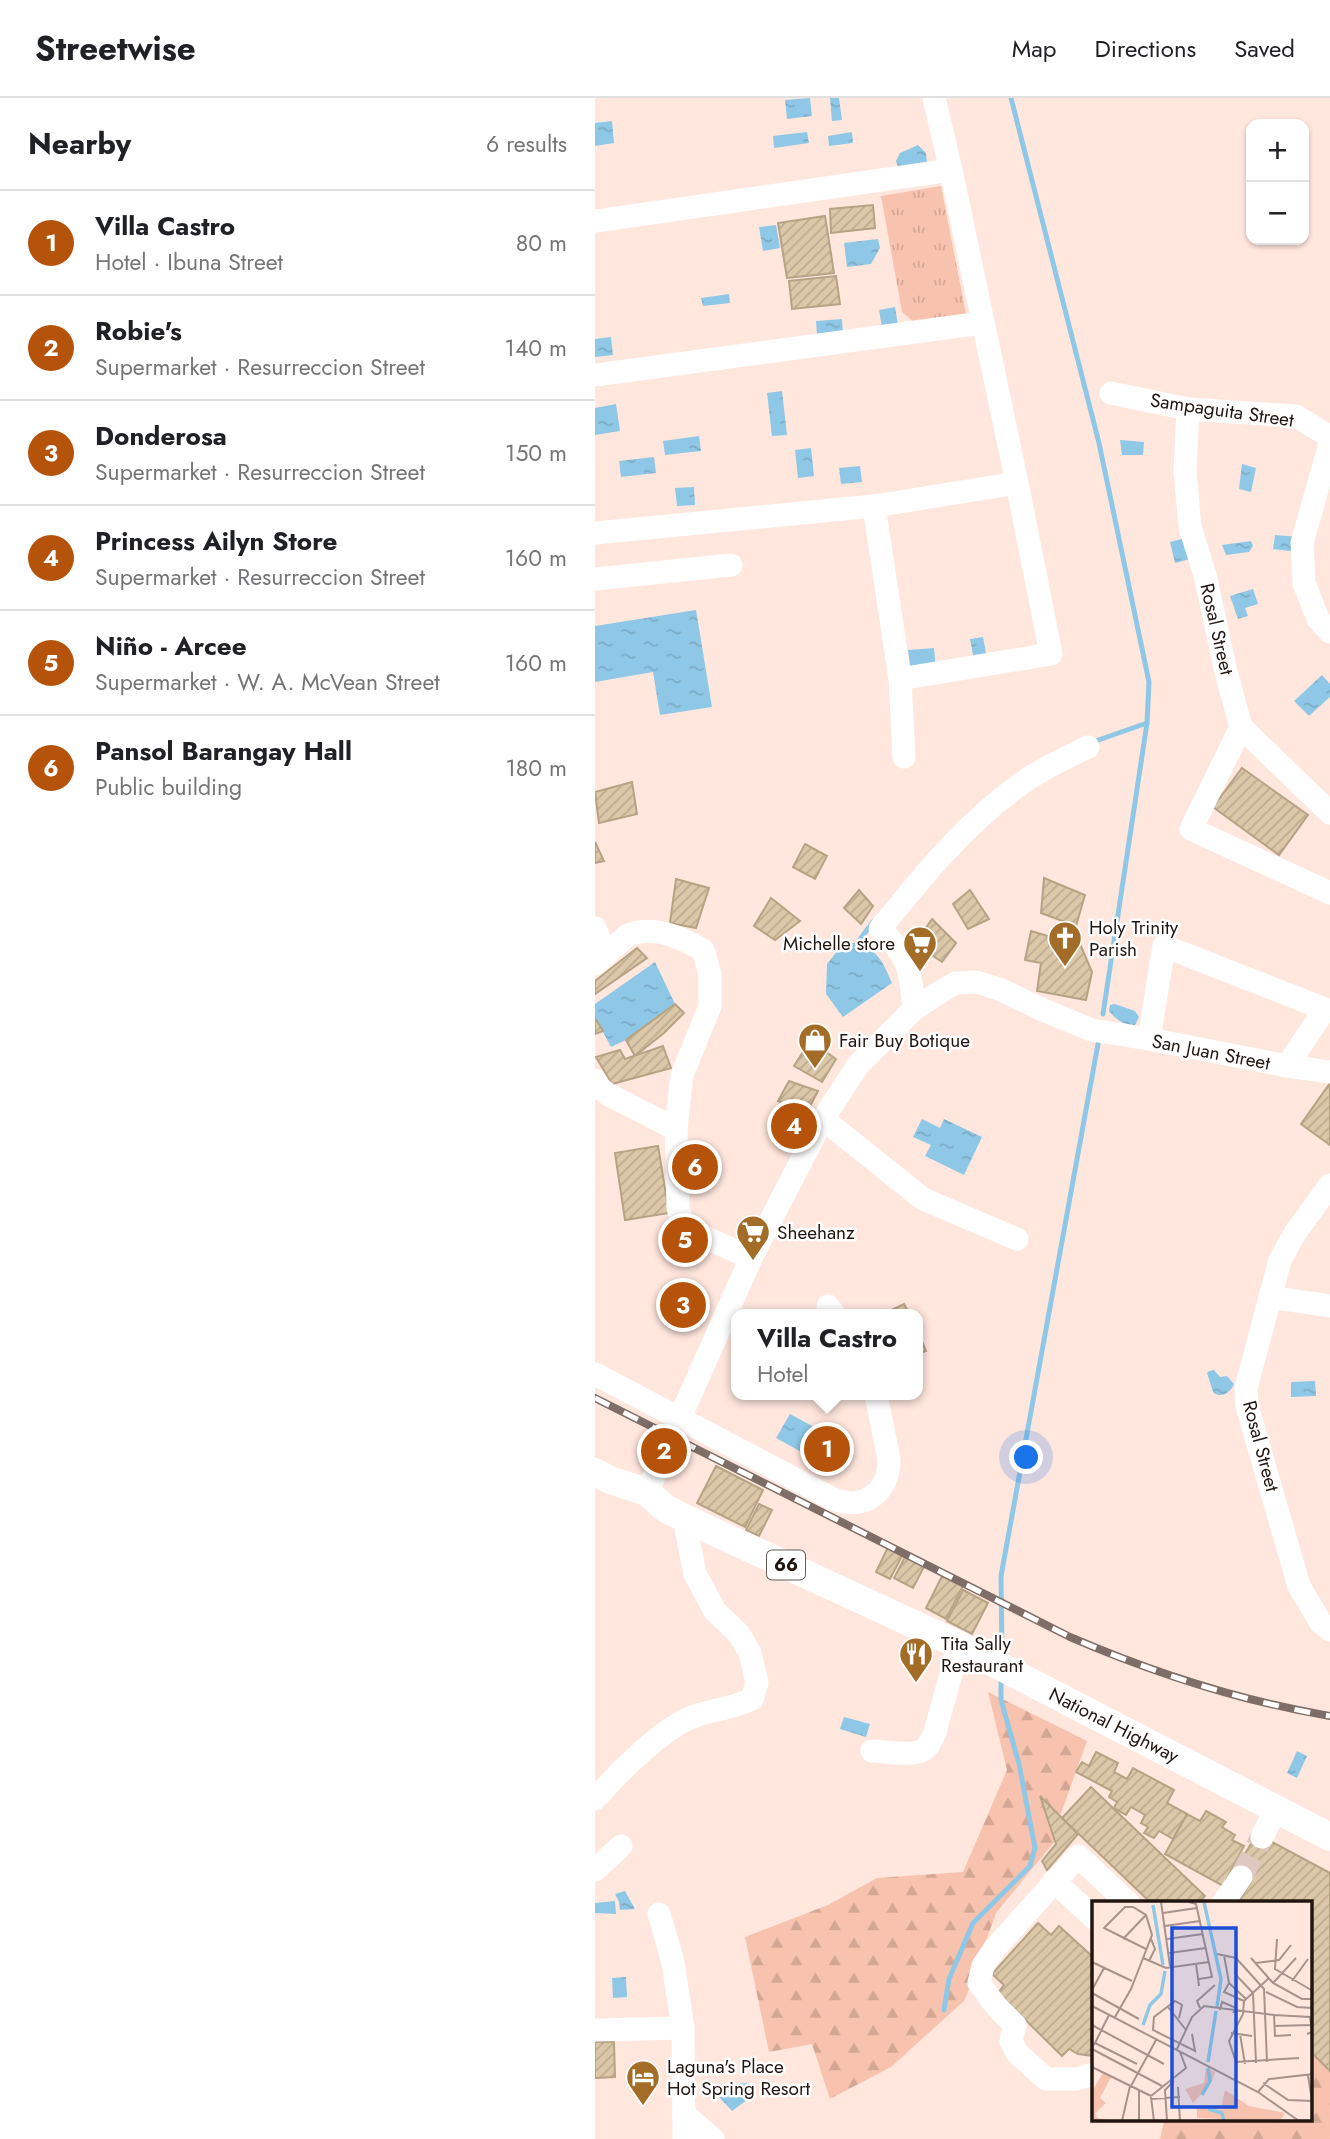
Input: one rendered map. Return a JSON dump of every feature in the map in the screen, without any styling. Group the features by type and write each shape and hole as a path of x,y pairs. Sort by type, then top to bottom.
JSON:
{"main road":[{"name":"National Highway","path":"595,1472 647,1492 665,1508 684,1518 1020,1676 1330,1838"}],"street":[{"path":"900,678 1051,654 934,98"},
{"path":"595,221 951,170"},
{"path":"595,374 982,323"},
{"name":"Sampaguita Street","path":"1111,393 1188,409 1296,416 1330,437"},
{"name":"Rosal Street","path":"1188,409 1185,471 1189,527 1205,575 1241,727"},
{"path":"1330,444 1302,543 1304,583 1318,619 1330,632"},
{"path":"595,533 874,506 1017,483"},
{"path":"874,506 900,678 904,757"},
{"path":"595,579 731,565"},
{"path":"1330,813 1241,727 1191,829 1330,893"},
{"path":"914,1009 909,967 895,943 880,929 918,881 992,806 1019,785 1088,747"},
{"path":"595,928 601,959"},
{"path":"601,959 628,935 645,931 662,932 684,939 703,950 710,974 710,1006 682,1074 676,1129 678,1208 684,1228 751,1258"},
{"path":"1149,1039 1164,946 1325,1009 1286,1066"},
{"name":"San Juan Street","path":"647,1492 751,1258 823,1119 858,1065 914,1009 956,983 977,982 999,989 1103,1032 1330,1072"},
{"path":"595,1080 609,1095 676,1129"},
{"path":"823,1119 923,1199 1017,1239"},
{"name":"Rosal Street","path":"1330,1185 1295,1233 1280,1260 1246,1388 1247,1406 1299,1586 1321,1623 1330,1630"},
{"path":"1270,1297 1330,1306"},
{"path":"595,1374 833,1499 850,1503 867,1500 875,1495 882,1488 889,1469 877,1400"},
{"path":"595,1799 654,1741 693,1716 735,1707 752,1699 757,1683 750,1653 739,1634 715,1611 695,1574 684,1518"},
{"path":"872,1751 917,1753 929,1745 969,1651"},
{"path":"1262,1837 1276,1809"},
{"path":"595,1870 621,1846"},
{"path":"1092,2075 1076,2079 1046,2079 1017,2053 1011,2041 1014,2025 979,1983 983,1966 995,1948 1078,1856 1126,1901"},
{"path":"1224,1901 1241,1877"},
{"path":"1054,1881 1092,1916"},
{"path":"659,1914 673,1962 683,2028 684,2139"},
{"path":"595,2030 683,2028"},
{"path":"684,2114 713,2139"}],"green space":[{"path":"941,186 967,319 917,325 902,312 881,196"},
{"path":"988,1692 1087,1741 1060,1816 1040,1798 1055,1841 996,1913 965,2000 891,2067 830,2099 812,2044 769,2052 745,1937 828,1905 877,1878 963,1872 1007,1770"},
{"path":"1313,2054 1330,2071 1330,2139 1160,2139 1164,2122 1313,2122"}],"water":[{"path":"810,98 812,116 787,119 785,100"},
{"path":"830,98 839,98 842,120 832,121"},
{"path":"612,121 614,143 595,146 595,123"},
{"path":"807,132 809,143 774,148 773,136"},
{"path":"852,132 853,143 829,146 828,136"},
{"path":"918,145 926,153 927,163 899,170 896,161 900,153"},
{"path":"776,225 780,248 763,251 759,227"},
{"path":"878,239 880,248 871,264 847,267 844,243"},
{"path":"729,294 730,303 703,306 701,298"},
{"path":"895,307 898,325 882,327 879,310"},
{"path":"842,319 843,333 817,335 816,321"},
{"path":"611,337 613,355 595,357 595,339"},
{"path":"782,391 787,435 772,436 767,393"},
{"path":"616,404 620,431 595,435 595,408"},
{"path":"699,436 701,451 665,455 663,441"},
{"path":"1120,440 1144,442 1143,455 1122,455"},
{"path":"811,448 814,476 798,478 795,450"},
{"path":"654,457 656,473 621,477 619,461"},
{"path":"1242,464 1256,468 1251,492 1239,489"},
{"path":"860,466 862,482 841,484 839,468"},
{"path":"694,487 695,505 677,506 675,488"},
{"path":"1275,535 1299,537 1297,552 1273,549"},
{"path":"1185,538 1190,559 1175,563 1170,542"},
{"path":"1251,541 1253,546 1249,552 1226,555 1222,545"},
{"path":"1253,589 1258,604 1245,608 1248,616 1238,619 1230,596"},
{"path":"696,610 712,707 660,715 653,672 595,682 595,626"},
{"path":"983,637 988,664 975,666 970,639"},
{"path":"934,648 936,670 911,672 908,650"},
{"path":"1322,675 1330,684 1330,697 1309,716 1294,701"},
{"path":"858,942 879,958 892,983 843,1017 826,994 827,964 842,945"},
{"path":"655,962 675,1004 626,1040 611,1047 595,1017 595,1004"},
{"path":"1115,1004 1135,1011 1139,1017 1135,1025 1124,1023 1109,1011 1110,1005"},
{"path":"922,1119 940,1128 944,1119 982,1137 964,1175 925,1156 931,1145 913,1137"},
{"path":"1214,1370 1220,1377 1227,1376 1234,1384 1225,1394 1213,1392 1207,1373"},
{"path":"1315,1381 1316,1396 1291,1397 1291,1382"},
{"path":"790,1414 838,1440 825,1465 776,1438"},
{"path":"844,1717 870,1724 866,1737 840,1729"},
{"path":"1297,1751 1307,1756 1297,1778 1287,1773"},
{"path":"625,1891 635,1909 620,1910 615,1894"},
{"path":"615,1901 616,1914 595,1913 595,1903"},
{"path":"626,1977 627,1997 613,1998 612,1978"},
{"path":"749,2083 751,2097 732,2111 717,2095 717,2085"}],"building":[{"path":"873,205 875,228 831,233 830,209"},
{"path":"825,216 834,273 787,278 778,223"},
{"path":"836,276 840,304 792,309 789,281"},
{"path":"1242,768 1308,815 1279,855 1213,807"},
{"path":"632,782 637,814 599,823 595,792"},
{"path":"595,842 604,861 595,863"},
{"path":"805,844 827,856 815,879 793,867"},
{"path":"1044,878 1085,895 1076,926 1041,913"},
{"path":"676,879 709,888 696,928 670,923"},
{"path":"859,890 873,906 861,924 844,908"},
{"path":"970,890 989,919 968,929 953,904"},
{"path":"771,898 800,921 775,940 754,926"},
{"path":"932,919 956,943 942,962 915,944"},
{"name":"Holy Trinity Parish","path":"1031,931 1081,946 1092,972 1086,1000 1037,991 1041,963 1025,960"},
{"path":"637,948 647,958 595,994 595,981"},
{"path":"675,1004 684,1013 635,1056 626,1040"},
{"path":"595,1018 603,1031 595,1034"},
{"path":"810,1041 836,1059 822,1082 794,1066"},
{"path":"663,1046 671,1068 612,1084 596,1057 620,1050 625,1059"},
{"path":"789,1081 818,1091 806,1114 778,1101"},
{"path":"1330,1083 1330,1145 1301,1124"},
{"path":"658,1146 669,1213 625,1220 615,1153"},
{"path":"904,1304 906,1309 894,1309"},
{"path":"716,1466 763,1490 745,1527 697,1503"},
{"path":"759,1504 772,1510 759,1536 746,1530"},
{"path":"888,1547 903,1554 890,1579 876,1572"},
{"path":"907,1553 926,1563 913,1588 894,1578"},
{"path":"943,1574 964,1584 946,1619 926,1608"},
{"path":"963,1590 988,1603 972,1634 947,1621"},
{"path":"1096,1752 1118,1763 1114,1772 1127,1779 1133,1768 1174,1790 1167,1803 1187,1814 1173,1839 1159,1831 1154,1838 1144,1833 1148,1827 1141,1823 1145,1815 1131,1807 1126,1815 1114,1808 1117,1802 1109,1797 1112,1791 1076,1772 1082,1762 1089,1766"},
{"path":"1091,1787 1205,1896 1200,1901 1149,1901 1062,1818"},
{"path":"1040,1796 1078,1834 1047,1870 1042,1861 1056,1844"},
{"path":"1206,1811 1226,1822 1222,1827 1235,1835 1232,1840 1244,1846 1223,1886 1165,1854 1187,1814 1200,1821"},
{"path":"1257,1834 1330,1873 1330,2071 1313,2054 1313,1901 1238,1901 1251,1882 1233,1873"},
{"path":"1038,1923 1051,1935 1059,1926 1092,1956 1092,2056 1078,2054 1069,2049 1062,2056 998,1993 1004,1985 992,1974"},
{"path":"595,2042 614,2042 615,2077 595,2078"}],"waterway":[{"path":"1011,98 1099,443 1149,682 1147,723 1103,1014"},
{"path":"1090,743 1147,723"},
{"path":"858,942 873,922"},
{"path":"1002,1658 1001,1576 1098,1044"},
{"path":"944,2010 949,1979 973,1923 1030,1866 1035,1848 1019,1764 1001,1700 1001,1679"}],"tunnel":[{"path":"1241,1877 1262,1837"}],"railway":[{"path":"595,1398 1070,1637 1133,1662 1230,1694 1330,1716"}],"place":[{"name":"Holy Trinity Parish","path":"1065,968"},
{"name":"Michelle store","path":"920,973"},
{"name":"Fair Buy Botique","path":"815,1070"},
{"name":"Princess Ailyn Store","path":"794,1126"},
{"name":"Pansol Barangay Hall","path":"695,1167"},
{"name":"Niño - Arcee","path":"685,1240"},
{"name":"Sheehanz","path":"753,1262"},
{"name":"Donderosa","path":"683,1305"},
{"name":"Villa Castro","path":"827,1449"},
{"name":"Robie's","path":"664,1451"},
{"name":"Tita Sally Restaurant","path":"916,1684"},
{"name":"Laguna's Place Hot Spring Resort","path":"643,2107"}]}
